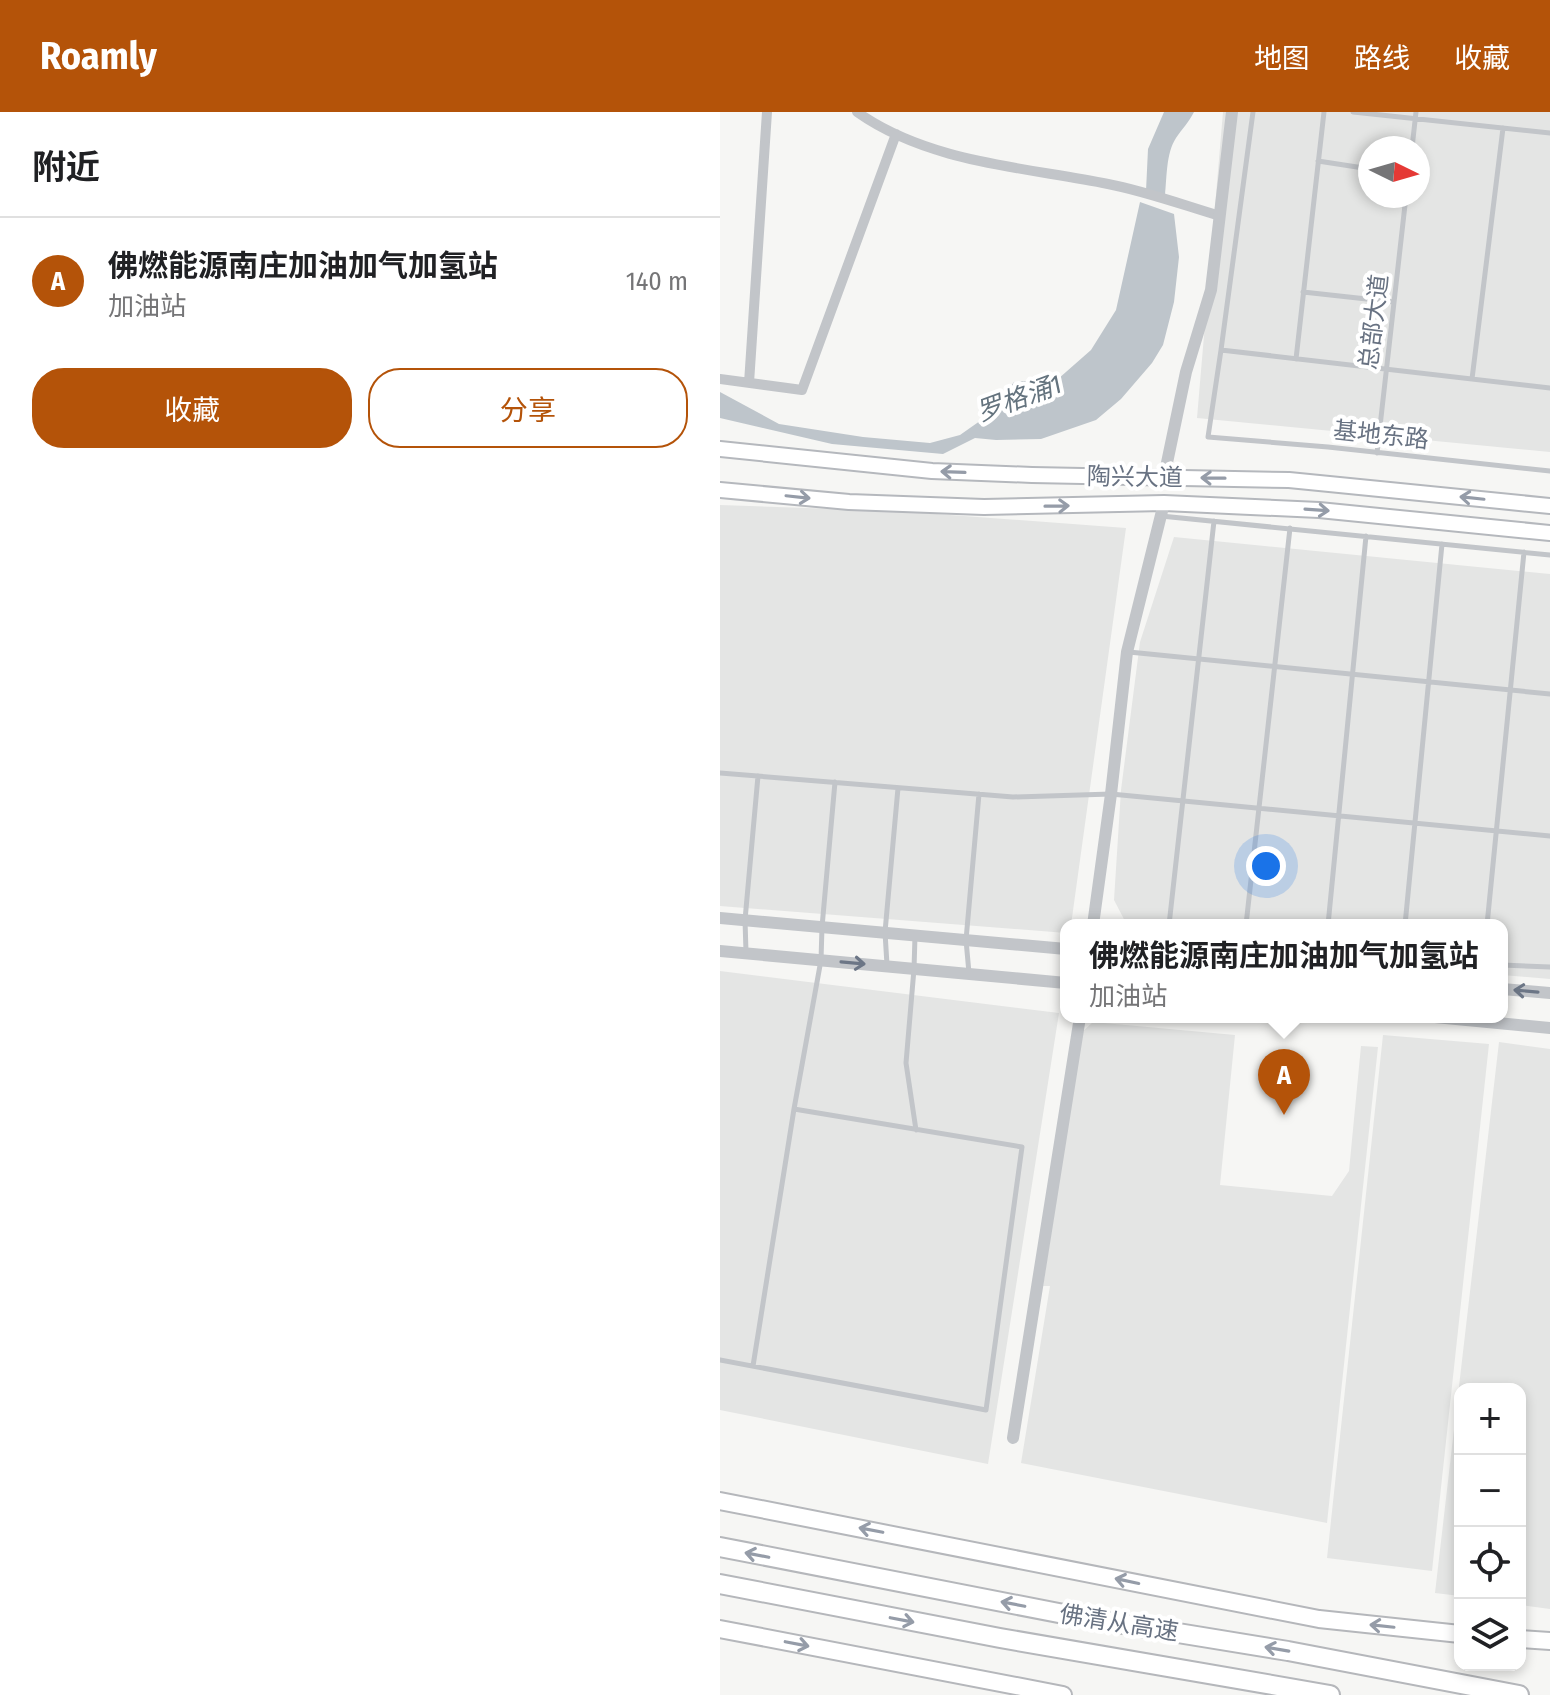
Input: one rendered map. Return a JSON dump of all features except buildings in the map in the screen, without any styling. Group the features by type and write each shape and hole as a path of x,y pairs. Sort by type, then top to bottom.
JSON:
{"highway":[{"path":"720,1501 1319,1619 1454,1633"},
{"name":"佛清从高速","path":"720,1547 1060,1614 1200,1636 1519,1695"},
{"name":"佛清从高速","path":"720,1584 1000,1638 1330,1695"},
{"path":"720,1629 1063,1695"},
{"path":"1526,1639 1550,1641"}],"main road":[{"name":"陶兴大道","path":"720,449 932,471 1289,480 1550,506"},
{"name":"陶兴大道","path":"720,490 849,502 984,507 1319,510 1550,533"}],"street":[{"path":"749,383 767,112"},
{"path":"857,112 879,127 952,155 1112,184 1220,216"},
{"path":"1164,477 1186,372 1211,290 1232,112"},
{"path":"720,379 802,390 896,134"},
{"path":"1098,919 1127,652 1162,509"},
{"path":"720,918 1060,948"},
{"path":"720,951 1060,982"},
{"path":"1508,990 1550,993"},
{"path":"1013,1438 1079,1023"},
{"path":"1498,1023 1550,1028"}],"lane":[{"path":"1253,112 1221,350 1550,388"},
{"path":"1296,359 1324,112"},
{"path":"1353,112 1416,115 1550,133"},
{"path":"1413,136 1416,115"},
{"path":"1472,379 1503,128"},
{"path":"1318,161 1358,167"},
{"name":"总部大道","path":"1377,453 1405,208"},
{"path":"1303,292 1394,302"},
{"name":"基地东路","path":"1221,350 1208,437 1550,471"},
{"path":"1162,509 1214,521 1550,555"},
{"path":"1170,919 1214,521"},
{"path":"1247,919 1290,528"},
{"path":"1329,919 1366,536"},
{"path":"1406,919 1442,544"},
{"path":"1488,919 1524,552"},
{"path":"1127,652 1550,694"},
{"path":"720,773 1013,797 1111,794 1550,836"},
{"path":"746,953 745,920 758,776"},
{"path":"753,1366 821,960 835,782"},
{"path":"887,966 885,932 898,788"},
{"path":"969,974 966,940 979,794"},
{"path":"915,935 906,1063 916,1130"},
{"path":"1508,965 1550,967"},
{"path":"720,1360 986,1410 1022,1147 794,1109"}],"shaded area":[{"path":"1223,112 1550,112 1550,452 1197,418"},
{"path":"720,505 896,511 1126,528 1072,919 1060,919 1060,933 720,906"},
{"path":"1174,537 1550,574 1550,979 1508,976 1508,919 1124,919 1114,900 1121,790 1140,642"},
{"path":"720,971 1059,1013 988,1464 720,1410"},
{"path":"1092,1023 1104,1023 1235,1035 1220,1185 1332,1196 1349,1171 1361,1046 1378,1047 1327,1523 1021,1463 1050,1286 1043,1286 1082,1032"},
{"path":"1383,1035 1489,1044 1432,1571 1327,1558"},
{"path":"1499,1042 1550,1049 1550,1609 1526,1606 1526,1383 1459,1383"},
{"path":"1454,1429 1454,1595 1435,1593"}],"water":[{"path":"1164,112 1194,112 1170,151 1165,195 1146,191 1148,149"},
{"name":"罗格涌1","path":"1140,202 1174,214 1179,257 1174,302 1163,345 1152,363 1121,399 1096,420 1041,439 975,438 943,454 832,444 720,418 720,392 779,424 863,437 930,443 960,435 987,416 1014,382 1058,379 1091,350 1116,310"}],"place":[{"name":"佛燃能源南庄加油加气加氢站","path":"1284,1115"}]}
